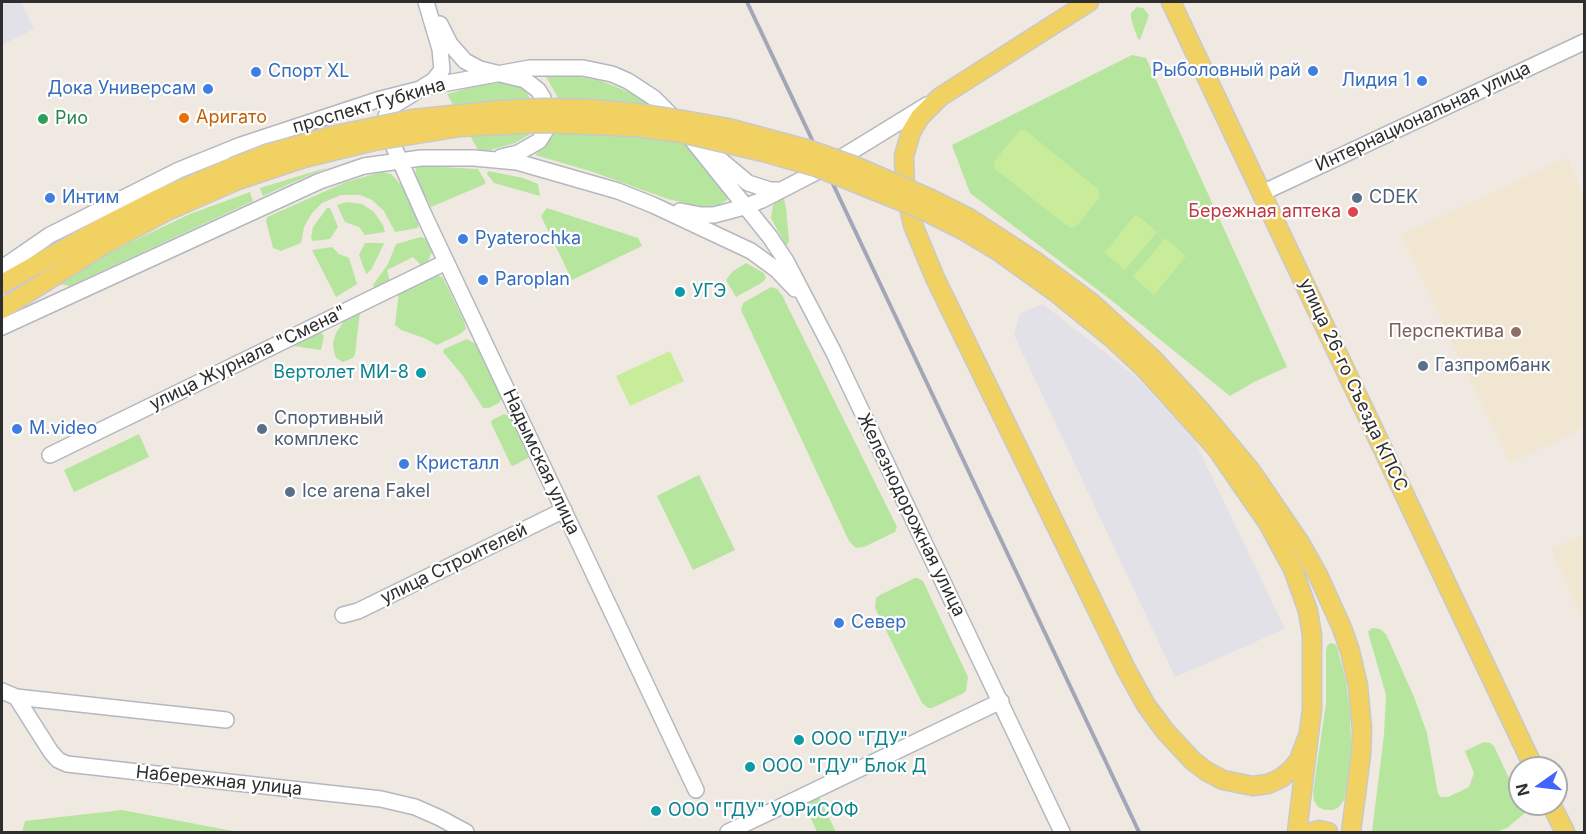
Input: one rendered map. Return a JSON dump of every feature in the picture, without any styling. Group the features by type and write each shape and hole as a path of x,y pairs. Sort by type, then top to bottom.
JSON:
{"main road":[{"path":"1089,2 940,97 920,117 907,143 904,164 905,189 913,225 935,278 1139,694 1165,731 1193,761 1206,771 1237,784 1261,785 1281,778 1291,770 1299,760 1308,736"},
{"name":"улица 26-го Съезда КПСС","path":"1172,2 1528,756"},
{"path":"2,309 105,244 275,152 336,135 412,119 468,112 543,108 591,109 682,120 739,131 810,150 855,166 931,199 1005,240 1066,283 1120,327 1201,411 1247,479 1304,551 1332,604 1350,651 1358,686 1362,729 1360,765 1351,832"},
{"path":"2,284 158,199 235,173"},
{"path":"1247,479 1293,569 1308,611 1312,635 1314,677 1312,709 1297,832"},
{"path":"1557,816 1565,832"},
{"path":"1312,832 1319,830 1328,832"}],"street":[{"path":"427,2 459,56 473,66 531,84 543,98 548,118 546,130 533,145 518,153 489,159"},
{"path":"419,89 433,81 442,70 440,50 427,2"},
{"name":"Интернациональная улица","path":"1262,192 1584,42"},
{"name":"проспект Губкина","path":"2,267 50,235 180,170 241,145 377,100 419,89 530,68 564,66 583,68 612,74 628,81 654,98 677,121 744,207"},
{"name":"Надымская улица","path":"419,89 391,107 386,116 385,127 446,262 696,790"},
{"path":"653,205 701,215 714,215 744,207 855,151 940,97"},
{"path":"677,121 748,183 770,190 782,189"},
{"path":"2,327 320,181 364,166 435,157 517,162 618,191 653,205 766,260 789,282 812,310"},
{"name":"Железнодорожная улица","path":"744,207 779,249 812,310 1062,832"},
{"name":"улица Журнала \"Смена\"","path":"50,455 446,262"},
{"name":"улица Строителей","path":"343,615 358,610 564,510"},
{"path":"9,694 226,720"},
{"name":"Набережная улица","path":"9,694 51,752 58,760 67,764 381,799 415,807 466,832"},
{"path":"728,832 1001,701"}],"shaded area":[{"path":"2,2 21,2 34,29 2,45"},
{"name":"Перспектива","path":"1567,158 1584,195 1584,428 1510,463 1401,235"},
{"path":"1043,304 1135,376 1194,439 1285,629 1175,677 1014,335 1020,313"},
{"path":"1584,534 1584,622 1551,550"}],"green space":[{"path":"1137,7 1143,8 1149,15 1140,40 1131,19 1131,13"},
{"path":"1132,55 1146,58 1287,367 1230,396 1111,300 970,193 952,145"},
{"path":"545,75 567,75 599,80 639,96 667,120 729,196 727,200 719,205 702,207 668,199 593,172 535,155 553,136 558,117 557,96"},
{"path":"506,82 525,90 531,100 535,126 529,135 515,143 490,150 478,150 447,94 476,86"},
{"path":"1024,129 1099,190 1100,197 1076,227 1070,228 995,169 994,162 1019,131"},
{"path":"424,166 478,169 485,184 431,207 415,177 416,168"},
{"path":"329,167 263,196 260,188"},
{"path":"488,171 523,178 538,184 540,196 494,183 487,174"},
{"path":"382,172 391,174 402,186 419,222 418,228 395,232 384,211 372,200 360,195 341,195 322,203 312,213 304,227 301,243 281,251 273,248 267,217 346,182"},
{"path":"250,192 253,201 70,286 60,284 82,267 131,242 190,214"},
{"path":"784,199 786,208 789,241 787,245 771,218 773,205"},
{"path":"347,202 362,204 374,212 385,232 365,235 359,227 345,222 337,205"},
{"path":"327,208 330,208 338,227 330,239 313,241 311,238 313,227"},
{"path":"547,208 638,238 642,246 572,280 541,216"},
{"path":"1136,214 1157,232 1125,270 1104,253"},
{"path":"421,237 427,239 432,252 428,261 422,266 413,257 387,270 390,281 374,289 373,285 388,264 396,244"},
{"path":"1165,238 1186,256 1154,295 1133,277"},
{"path":"365,243 384,244 371,270 366,274 359,255"},
{"path":"332,247 339,254 349,258 357,284 336,297 312,250"},
{"path":"746,263 764,273 766,278 736,297 726,280 732,272"},
{"path":"436,274 443,278 466,329 437,345 401,330 395,325 399,291"},
{"path":"771,287 777,289 782,295 897,527 895,532 864,547 856,548 849,541 741,310 743,303"},
{"path":"360,312 355,354 353,358 343,362 336,358 334,352 333,343 336,333 346,318"},
{"path":"319,331 324,336 321,350 293,346 292,344"},
{"path":"467,339 476,344 502,398 499,403 489,408 483,408 463,376 443,352 444,349"},
{"path":"670,351 684,381 630,406 616,376"},
{"path":"504,414 510,416 530,457 513,466 491,423 492,420"},
{"path":"139,434 149,457 74,492 64,470"},
{"path":"699,475 735,550 693,570 657,496"},
{"path":"915,578 923,581 968,677 966,691 932,708 922,703 875,608 876,598 880,595"},
{"path":"1372,628 1380,629 1386,634 1414,697 1427,733 1438,794 1441,797 1448,797 1469,787 1474,773 1465,751 1484,742 1494,746 1508,776 1508,816 1521,816 1507,828 1496,832 1372,832 1384,735 1386,695 1368,632"},
{"path":"1330,643 1337,647 1346,681 1351,744 1350,772 1344,800 1339,807 1325,810 1318,807 1314,801 1313,792 1326,703 1326,651"},
{"path":"818,796 836,832 817,832 804,803"},
{"path":"122,810 238,832 22,832 25,821"}],"railway":[{"path":"747,2 1139,832"}],"place":[{"name":"Рыболовный рай","path":"1313,71"},
{"name":"Спорт XL","path":"256,72"},
{"name":"Лидия 1","path":"1422,81"},
{"name":"Дока Универсам","path":"208,89"},
{"name":"Аригато","path":"184,118"},
{"name":"Рио","path":"43,119"},
{"name":"Интим","path":"50,198"},
{"name":"CDEK","path":"1357,198"},
{"name":"Бережная аптека","path":"1353,212"},
{"name":"Pyaterochka","path":"463,239"},
{"name":"Paroplan","path":"483,280"},
{"name":"УГЭ","path":"680,292"},
{"name":"Перспектива","path":"1516,332"},
{"name":"Газпромбанк","path":"1423,366"},
{"name":"Вертолет МИ-8","path":"421,373"},
{"name":"M.video","path":"17,429"},
{"name":"Спортивный комплекс","path":"262,429"},
{"name":"Кристалл","path":"404,464"},
{"name":"Ice arena Fakel","path":"290,492"},
{"name":"Север","path":"839,623"},
{"name":"ООО \"ГДУ\"","path":"799,740"},
{"name":"ООО \"ГДУ\" Блок Д","path":"750,767"},
{"name":"ООО \"ГДУ\" УОРиСОФ","path":"656,811"}]}
